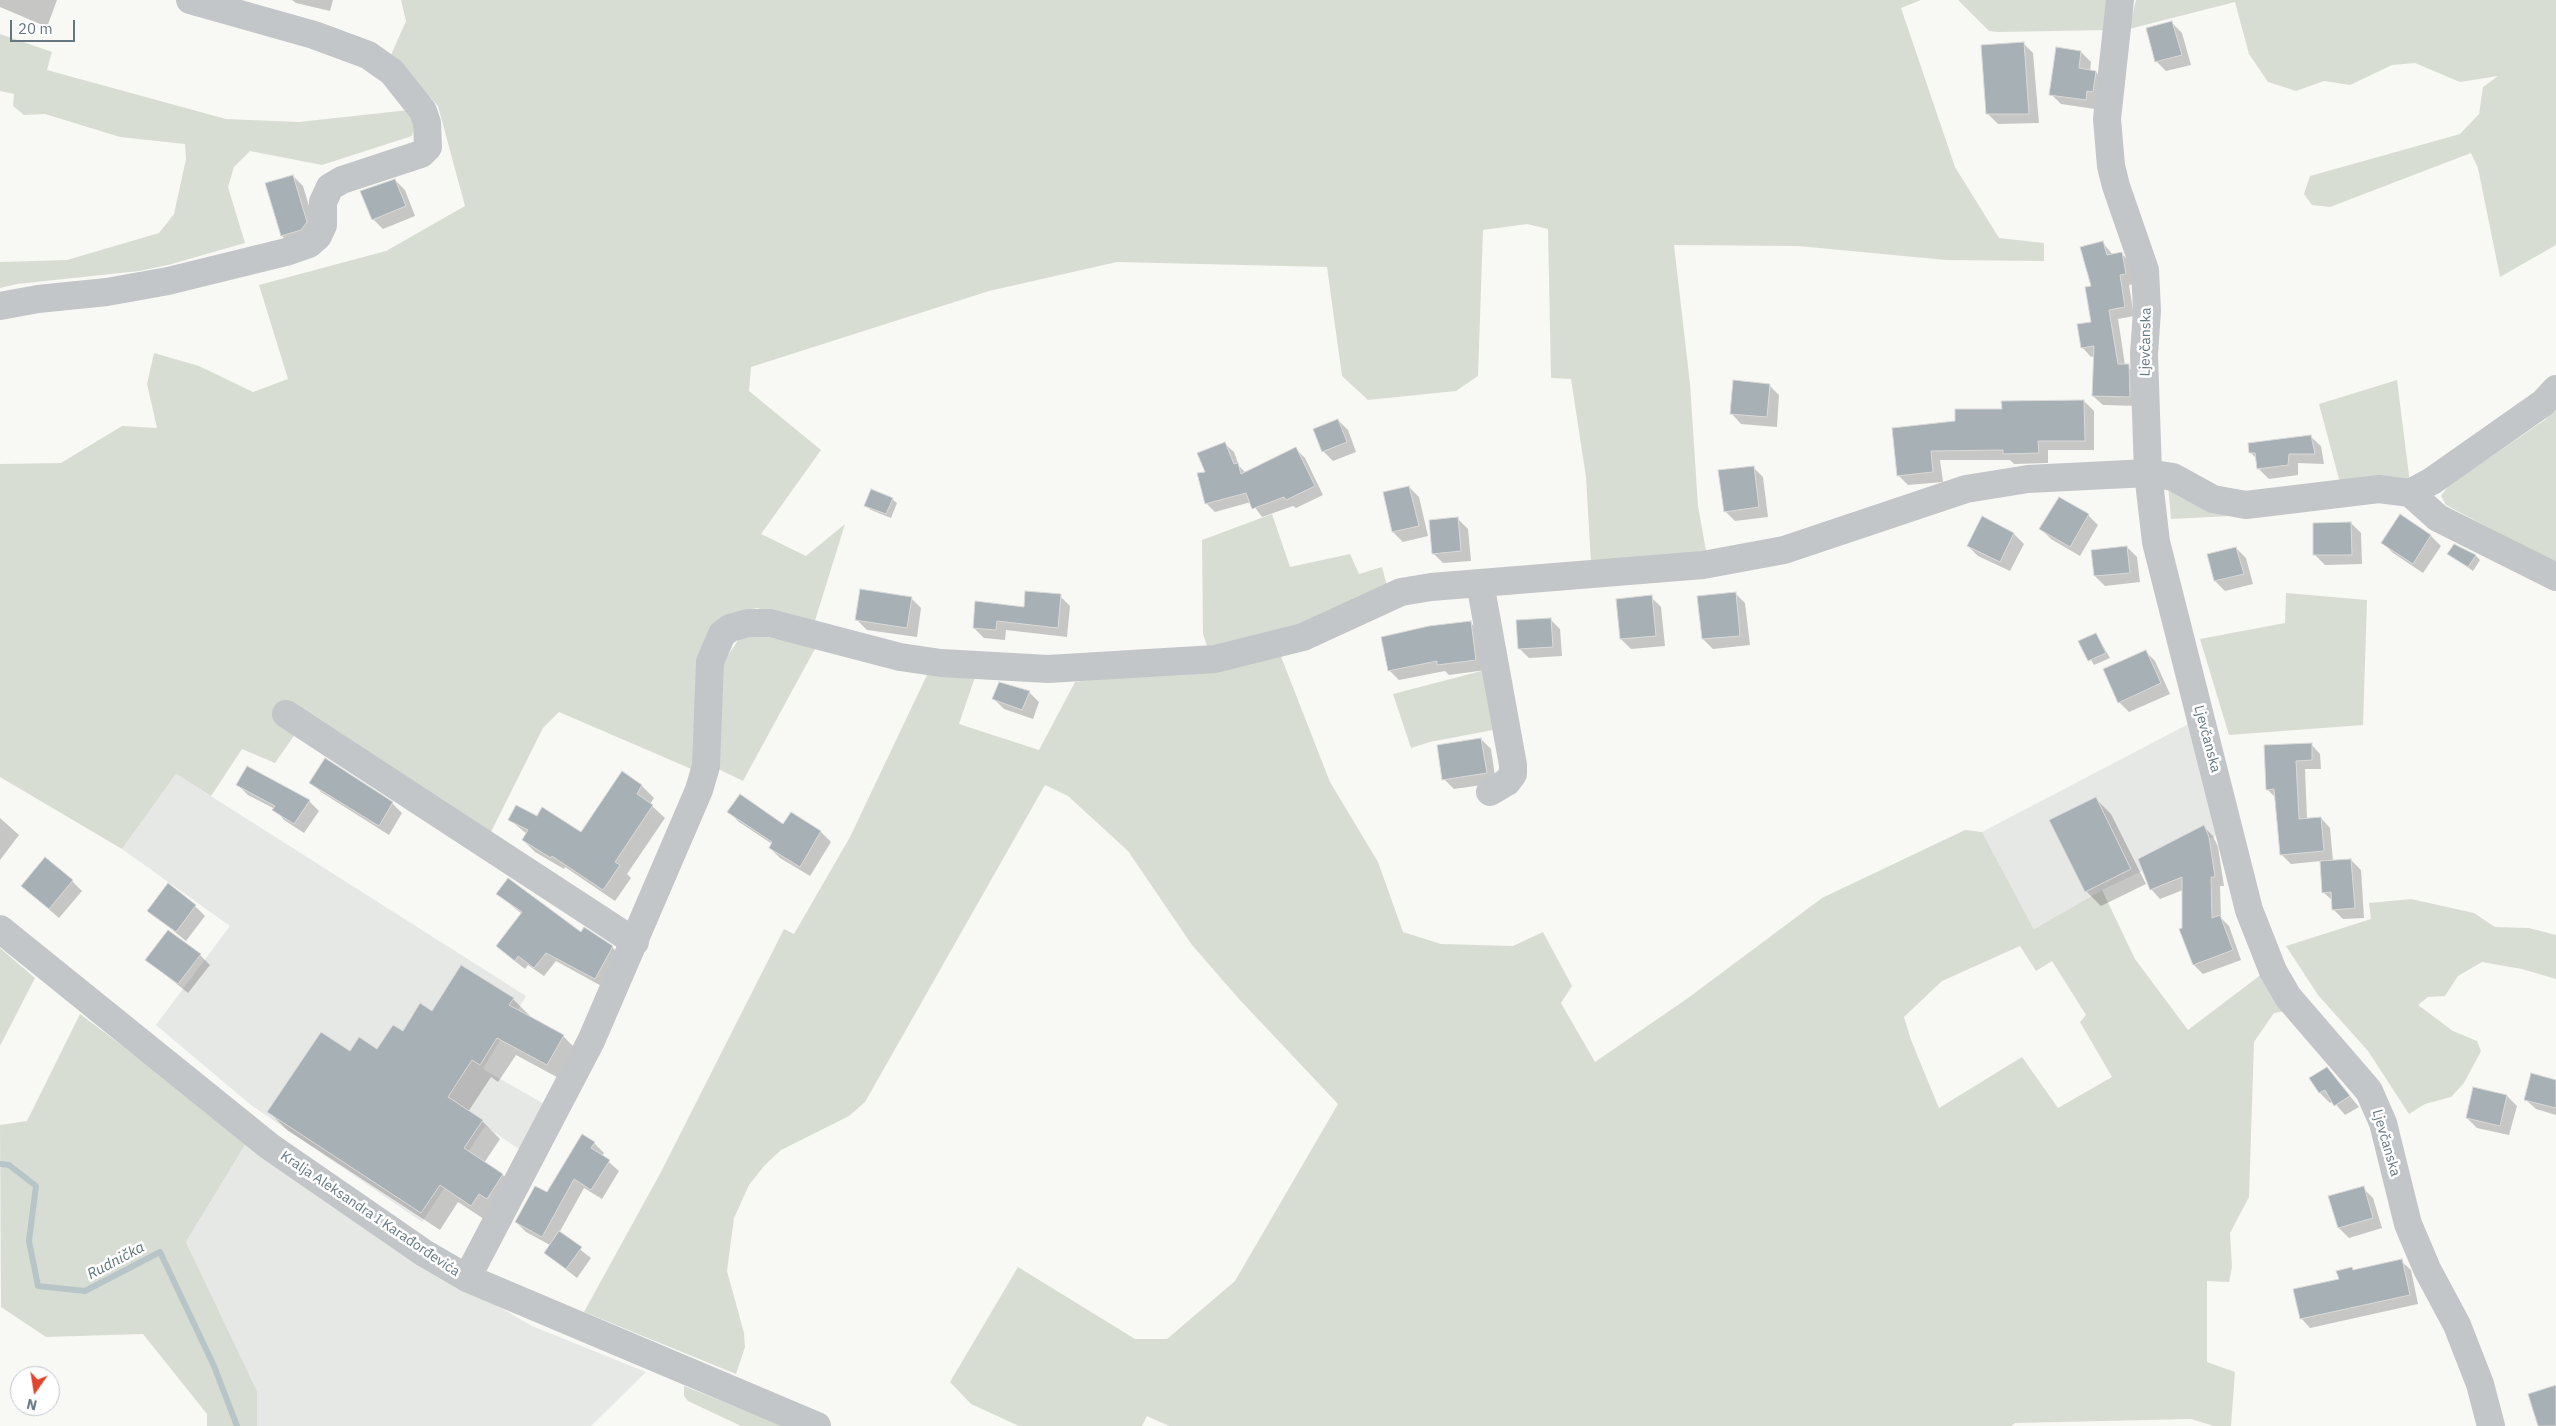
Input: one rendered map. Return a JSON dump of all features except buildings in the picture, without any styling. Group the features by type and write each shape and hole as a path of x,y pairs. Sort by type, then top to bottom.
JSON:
{"street":[{"path":"0,306 38,299 108,292 168,281 301,247 309,244 318,236 323,225 323,202 330,187 342,180 421,154 428,146 427,122 423,111 392,72 368,54 314,35 190,0"},
{"name":"Ljevčanska","path":"2120,0 2107,119 2114,180 2145,270 2147,311 2144,354 2148,473 2156,542 2249,910 2273,971 2288,997 2369,1091 2383,1123 2408,1224 2427,1269 2457,1325 2480,1384 2491,1426"},
{"path":"2410,494 2432,481 2543,403 2556,389"},
{"path":"467,1278 591,1041 699,790 706,766 710,662 722,634 730,628 748,623 770,623 900,657 941,663 1048,669 1215,659 1303,637 1401,592 1430,587 1703,565 1784,550 1966,489 2028,479 2148,473 2173,477 2213,499 2246,505 2378,488 2410,494 2438,518 2556,577"},
{"path":"1480,583 1513,764 1512,774 1507,782 1490,792"},
{"path":"286,714 635,942"},
{"name":"Kralja Aleksandra I Karađorđevića","path":"0,930 269,1146 424,1253 467,1278 817,1426"}],"shaded area":[{"path":"401,0 1921,0 1901,8 1955,167 1999,238 2044,243 2044,261 1946,260 1798,246 1674,245 1690,384 1698,506 1707,556 1591,563 1586,477 1571,379 1551,378 1548,229 1527,224 1483,230 1478,376 1456,391 1368,400 1342,376 1327,267 1117,262 989,291 751,367 749,391 821,450 761,534 806,556 845,524 814,624 757,608 738,612 712,626 696,771 559,712 543,728 489,836 298,730 275,763 242,749 211,796 176,774 122,849 0,777 0,464 61,463 122,426 157,428 147,384 154,353 199,366 253,392 288,379 259,285 386,251 465,206 438,106 391,55 406,21"},
{"path":"1958,0 2113,0 2110,30 1998,32 1989,31"},
{"path":"2136,0 2556,0 2556,245 2500,277 2478,168 2471,153 2330,207 2312,205 2304,194 2310,176 2460,134 2479,114 2483,87 2498,76 2460,82 2415,63 2392,65 2350,85 2324,81 2296,91 2268,82 2249,54 2235,2 2129,29"},
{"path":"0,34 52,52 47,70 226,119 299,122 409,110 414,127 412,136 322,165 250,151 234,167 228,187 245,243 168,265 139,271 17,284 0,288 0,262 67,260 159,233 174,214 186,159 185,144 120,137 45,114 24,115 13,106 14,94 0,91"},
{"path":"2397,380 2410,483 2340,483 2319,404"},
{"path":"2556,408 2556,564 2446,505 2441,496 2448,486 2546,419"},
{"path":"2168,485 2231,516 2171,519"},
{"path":"1272,514 1290,567 1350,554 1359,574 1382,567 1387,586 1328,615 1238,645 1207,646 1203,634 1202,540"},
{"path":"2286,593 2367,600 2363,725 2229,735 2200,639 2285,623"},
{"path":"747,633 816,647 743,781 714,767 722,665 738,640"},
{"path":"1280,654 1330,782 1378,862 1403,932 1441,944 1513,946 1543,932 1572,986 1561,1003 1595,1062 1688,998 1822,898 1965,830 1982,832 2034,929 2102,890 2135,959 2188,1030 2267,970 2292,1010 2274,1013 2254,1042 2249,1197 2230,1233 2232,1267 2229,1282 2207,1281 2207,1362 2235,1372 2231,1426 2214,1426 2191,1419 2015,1423 2011,1426 1169,1426 1147,1416 1142,1426 1019,1426 971,1404 950,1382 1018,1267 1135,1339 1167,1339 1235,1281 1338,1104 1239,999 1192,945 1128,851 1068,796 1045,785 865,1102 849,1116 781,1150 764,1166 749,1185 734,1218 727,1271 744,1333 745,1347 736,1374 584,1312 662,1170 784,929 794,934 850,837 927,675 975,677 959,724 1039,750 1075,682","holes":["2020,946 2036,971 2052,961 2086,1015 2080,1022 2112,1077 2058,1108 2022,1057 1939,1108 1911,1040 1904,1017 1942,981"]},
{"path":"1489,669 1498,729 1430,742 1411,748 1393,694"},
{"path":"2198,719 2226,831 2102,890 2034,929 1982,832"},
{"path":"176,774 526,996 483,1069 546,1105 522,1151 485,1126 422,1222 251,1105 156,1025 230,926 122,849"},
{"path":"2411,899 2474,913 2495,927 2529,928 2556,935 2556,979 2522,969 2482,962 2458,976 2445,996 2428,997 2418,1005 2453,1031 2477,1041 2481,1051 2464,1083 2451,1097 2425,1104 2409,1114 2368,1051 2318,995 2286,946 2371,919 2369,903"},
{"path":"0,948 35,978 0,1046"},
{"path":"80,1014 248,1140 186,1242 257,1391 257,1426 207,1426 207,1414 143,1334 46,1337 1,1307 0,1125 27,1121"},
{"path":"248,1140 442,1274 532,1326 646,1372 591,1426 257,1426 257,1391 186,1242"},
{"path":"684,1386 784,1426 741,1426 688,1401 684,1396"}],"waterway":[{"name":"Rudnička","path":"0,1164 9,1165 36,1186 29,1241 38,1286 85,1291 160,1252 214,1366 237,1426"}]}
